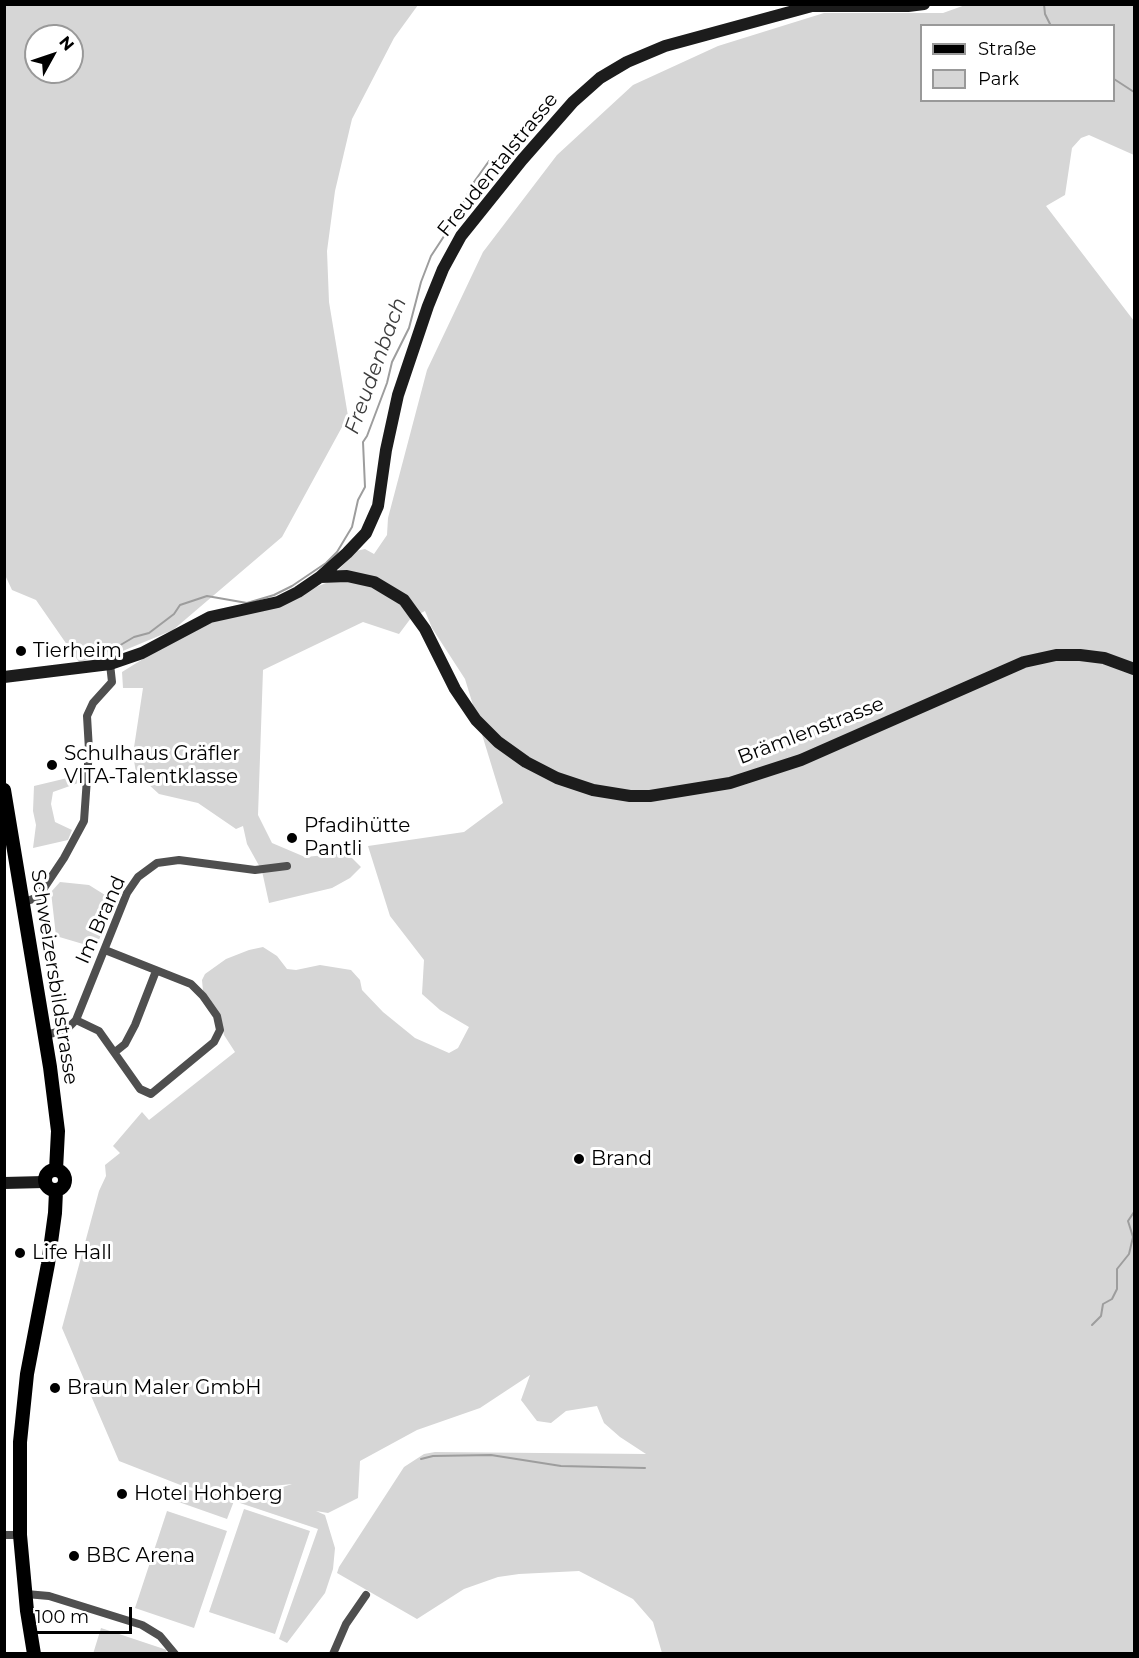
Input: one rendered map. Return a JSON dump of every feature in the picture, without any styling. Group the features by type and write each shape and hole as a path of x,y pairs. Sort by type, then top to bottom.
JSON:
{"main road":[{"name":"Schweizersbildstrasse","path":"4,790 45,1035 58,1131 56,1170"},
{"path":"56,1170 63,1174 65,1181 61,1189 56,1191 50,1190 44,1182 47,1173 56,1170"},
{"path":"34,1653 20,1535 22,1414 56,1213 56,1191"}],"street":[{"name":"Freudentalstrasse","path":"4,676 110,664 142,653 210,617 278,602 320,577 347,553 366,532 378,506 386,450 398,395 443,268 461,236 522,160 573,102 600,78 627,62 664,46 812,6 924,4"},
{"name":"Brämlenstrasse","path":"320,577 347,576 374,582 404,600 425,630 455,689 476,720 498,742 526,762 557,778 593,790 630,796 650,796 730,783 801,760 1024,662 1056,655 1080,655 1104,658 1134,669"},
{"path":"22,903 38,897 64,858 84,821 89,750 87,716 93,703 112,682 110,664"},
{"name":"Im Brand","path":"76,1020 127,893 138,877 157,863 179,860 255,870 286,866"},
{"path":"45,1035 66,1030 76,1020 99,1031 140,1089 152,1094 214,1042 220,1030 217,1016 203,996 190,984 105,950"},
{"path":"115,1052 125,1044 135,1025 156,971"},
{"path":"4,1183 44,1182"},
{"path":"4,1535 20,1535"},
{"path":"26,1594 49,1596 142,1626 160,1636 175,1653"},
{"path":"333,1653 346,1624 366,1595"}],"green space":[{"path":"968,4 1134,5 1134,155 1089,135 1081,138 1072,148 1065,195 1046,206 1134,321 1134,1653 662,1653 653,1622 633,1599 579,1571 498,1577 464,1589 417,1619 337,1573 404,1467 424,1454 435,1452 646,1454 604,1423 597,1406 566,1411 551,1423 537,1421 521,1400 530,1375 480,1408 417,1430 360,1461 358,1498 328,1513 316,1511 325,1515 335,1548 333,1569 325,1593 287,1643 279,1639 318,1529 234,1501 227,1519 173,1500 182,1488 204,1494 251,1494 268,1492 292,1484 216,1492 183,1486 119,1461 62,1328 99,1191 106,1176 105,1165 120,1153 113,1146 142,1112 149,1120 235,1052 224,1035 220,1015 203,991 202,980 205,974 226,959 263,947 277,956 287,969 296,970 320,965 351,970 360,980 362,990 383,1012 415,1038 449,1053 458,1048 469,1027 440,1010 422,994 424,960 390,916 368,846 464,832 503,803 465,679 432,628 425,611 411,618 399,634 363,622 263,670 258,815 272,843 305,857 347,853 361,867 350,878 332,888 269,903 262,871 247,844 243,826 236,829 198,803 159,794 136,773 133,754 143,688 123,688 122,672 212,620 254,612 326,583 356,551 365,549 374,554 387,535 388,518 427,370 483,252 557,155 633,85 718,46 824,13 943,13"},
{"path":"5,5 418,5 394,38 352,119 335,191 327,251 329,302 348,416 282,537 173,630 118,653 79,662 36,600 12,590 5,575"},
{"path":"80,775 81,782 53,792 51,804 55,822 72,830 68,840 33,848 36,825 33,811 34,786"},
{"path":"60,882 89,885 113,900 98,943 83,944 56,936 51,892"},
{"path":"244,1509 310,1531 275,1634 209,1612"},
{"path":"167,1511 227,1531 194,1628 135,1608"},
{"path":"101,1628 167,1650 165,1653 93,1654"}],"waterway":[{"path":"1044,4 1045,14 1050,24"},
{"path":"1115,80 1134,92"},
{"name":"Freudenbach","path":"83,653 112,650 134,637 149,633 174,614 180,605 207,596 247,603 274,595 326,563 337,552 352,527 358,500 365,487 363,442 387,383 392,362 409,328 421,282 431,256 452,224 474,182 489,161"},
{"path":"1092,1325 1101,1316 1103,1304 1112,1299 1117,1289 1117,1269 1129,1254 1133,1237 1128,1221 1134,1212"},
{"path":"421,1459 433,1456 491,1455 561,1466 645,1468"}],"place":[{"name":"Tierheim","path":"21,651"},
{"name":"Schulhaus Gräfler VITA-Talentklasse","path":"52,765"},
{"name":"Pfadihütte Pantli","path":"292,838"},
{"name":"Brand","path":"579,1159"},
{"name":"Life Hall","path":"20,1253"},
{"name":"Braun Maler GmbH","path":"55,1388"},
{"name":"Hotel Hohberg","path":"122,1494"},
{"name":"BBC Arena","path":"74,1556"}]}
